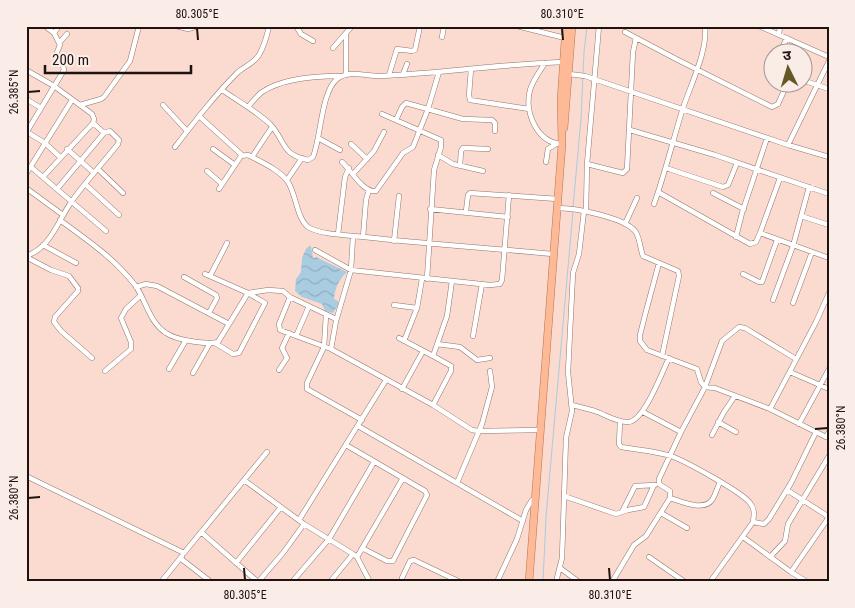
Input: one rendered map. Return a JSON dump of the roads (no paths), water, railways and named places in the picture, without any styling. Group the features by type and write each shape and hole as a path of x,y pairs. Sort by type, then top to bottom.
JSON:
{"highway":[{"path":"562,131 561,100 566,26"},
{"path":"529,582 558,199 559,144 566,119 572,74 572,26"}],"street":[{"path":"45,26 54,33 59,43"},
{"path":"54,33 58,26"},
{"path":"80,106 104,97 130,61 139,26"},
{"path":"176,26 188,29 198,26"},
{"path":"175,146 222,90 240,71 257,58 263,48 270,26"},
{"path":"296,26 301,34 313,41"},
{"path":"333,48 352,26"},
{"path":"390,75 398,49 415,50 420,26"},
{"path":"442,37 444,26"},
{"path":"517,26 565,38"},
{"path":"556,582 562,558 566,438 572,416 568,372 573,273 579,254 598,26"},
{"path":"654,204 706,41 705,26"},
{"path":"759,26 829,59 788,146"},
{"path":"779,35 780,26"},
{"path":"625,32 772,107 778,104 783,92"},
{"path":"344,76 346,33"},
{"path":"60,157 45,143 26,132 64,70 55,57 59,43 67,34"},
{"path":"587,164 623,173 627,169 633,52 636,38"},
{"path":"785,42 787,38"},
{"path":"248,107 263,92 284,83 316,76 344,76 352,74 374,76 564,62"},
{"path":"545,63 531,89 529,109 533,122 542,136 559,144"},
{"path":"403,74 407,64"},
{"path":"471,69 468,95 470,100 529,109"},
{"path":"26,70 54,86 94,116 93,124 67,149 43,178"},
{"path":"342,162 369,190 376,191 403,153 413,147 428,109 439,72"},
{"path":"572,74 585,76 788,146 829,157"},
{"path":"222,90 248,107 272,128 288,151 308,160 313,157 327,97 335,82 344,76"},
{"path":"812,83 829,90"},
{"path":"26,99 41,108"},
{"path":"26,174 72,100"},
{"path":"396,120 406,103 463,119 494,121 495,131"},
{"path":"163,105 187,132"},
{"path":"382,114 440,139 441,147 434,170 425,279 417,308 404,341"},
{"path":"199,116 242,155 252,157 287,180 301,216 309,227 338,234 394,241 553,254"},
{"path":"93,124 104,133"},
{"path":"252,157 272,128"},
{"path":"630,130 737,162 829,194"},
{"path":"26,256 40,249 52,234 71,201 119,142 110,131 104,133 57,189"},
{"path":"354,174 374,151 384,132"},
{"path":"318,138 340,150"},
{"path":"736,237 767,138"},
{"path":"351,144 367,159"},
{"path":"546,162 548,148 559,144"},
{"path":"460,166 463,148 488,149"},
{"path":"67,149 123,193"},
{"path":"213,149 235,164"},
{"path":"219,189 242,155"},
{"path":"438,155 447,162 483,172"},
{"path":"287,180 302,158"},
{"path":"721,198 737,162"},
{"path":"31,167 106,231"},
{"path":"338,234 345,177 349,168"},
{"path":"666,168 720,187 726,186"},
{"path":"208,171 222,184"},
{"path":"658,192 736,237 753,244 760,234 780,178"},
{"path":"85,184 119,215"},
{"path":"773,300 793,246 809,187"},
{"path":"26,188 106,254 136,287 155,322 165,333 186,340 213,343 233,354 239,353 265,305 264,301 208,275 227,243"},
{"path":"362,237 369,190"},
{"path":"466,211 468,195 470,193 558,199"},
{"path":"713,193 744,209"},
{"path":"315,250 351,270 425,279 500,284 505,251 509,195"},
{"path":"394,241 399,196"},
{"path":"625,224 638,198"},
{"path":"430,208 508,217"},
{"path":"557,208 583,211 625,224 635,230 644,256 678,272 679,276 662,356"},
{"path":"801,216 829,225"},
{"path":"760,234 829,258"},
{"path":"331,349 336,319 351,270 353,236"},
{"path":"743,274 762,282 777,240"},
{"path":"43,245 76,263"},
{"path":"793,303 812,252"},
{"path":"26,256 51,270 69,276 73,280 78,291 55,316 54,322 61,331 92,358"},
{"path":"659,263 640,335 643,346 647,350 697,368 701,382 705,387 715,388 770,409 828,436"},
{"path":"184,278 216,295 217,298 209,314"},
{"path":"433,356 446,316 452,281"},
{"path":"136,287 146,284 157,286 228,324"},
{"path":"472,336 482,284"},
{"path":"248,293 276,290 287,293 290,297 336,319"},
{"path":"193,373 213,343 220,340 248,293"},
{"path":"105,371 131,349 131,342 121,318 126,309 140,296"},
{"path":"770,409 828,296"},
{"path":"290,297 278,326 280,330 331,349 433,406 465,427 478,432 540,430"},
{"path":"394,305 417,308"},
{"path":"296,336 309,306"},
{"path":"326,315 324,347 307,383 307,389 362,420"},
{"path":"564,496 612,513 644,508 705,387 722,341 739,327 745,328 796,359"},
{"path":"279,370 287,358 282,348 289,333"},
{"path":"398,338 451,366 448,378 433,406"},
{"path":"169,369 186,340"},
{"path":"438,344 460,347 477,360 490,358"},
{"path":"402,389 423,351"},
{"path":"572,405 620,421 632,422 643,412 669,358"},
{"path":"799,424 829,370"},
{"path":"457,483 482,424 492,387 490,371"},
{"path":"790,372 829,389"},
{"path":"299,520 386,380"},
{"path":"712,435 735,396"},
{"path":"643,412 681,432"},
{"path":"620,421 619,446 670,456 720,482 751,504 754,514 753,522 710,582"},
{"path":"718,422 736,432"},
{"path":"358,426 523,521"},
{"path":"753,522 760,524 767,522 787,490 816,432"},
{"path":"346,445 425,491 427,495 396,558 387,561 362,548"},
{"path":"161,582 267,452"},
{"path":"770,557 785,541 788,524 829,456"},
{"path":"292,582 329,539 374,462"},
{"path":"26,476 182,555 211,582"},
{"path":"330,582 362,548 403,478"},
{"path":"244,480 304,524 355,556 370,582"},
{"path":"670,498 693,505 707,504 712,499 720,482"},
{"path":"612,582 636,542 646,536 671,494 669,490 657,484 635,486 622,512"},
{"path":"787,490 829,517 791,572"},
{"path":"497,582 517,539 526,510 536,497"},
{"path":"236,563 281,507"},
{"path":"661,513 687,528"},
{"path":"201,532 258,582 283,553 304,524"},
{"path":"743,537 807,582"},
{"path":"649,557 684,582"},
{"path":"402,578 410,561 414,560 460,582"},
{"path":"560,568 579,582"}],"water":[{"path":"309,246 311,246 313,258 316,257 347,272 336,287 334,299 338,301 338,305 333,313 325,311 322,304 302,297 295,291 296,279 301,272 302,258"}],"waterway":[{"path":"573,207 587,26"},
{"path":"543,582 546,517 573,211"}]}
